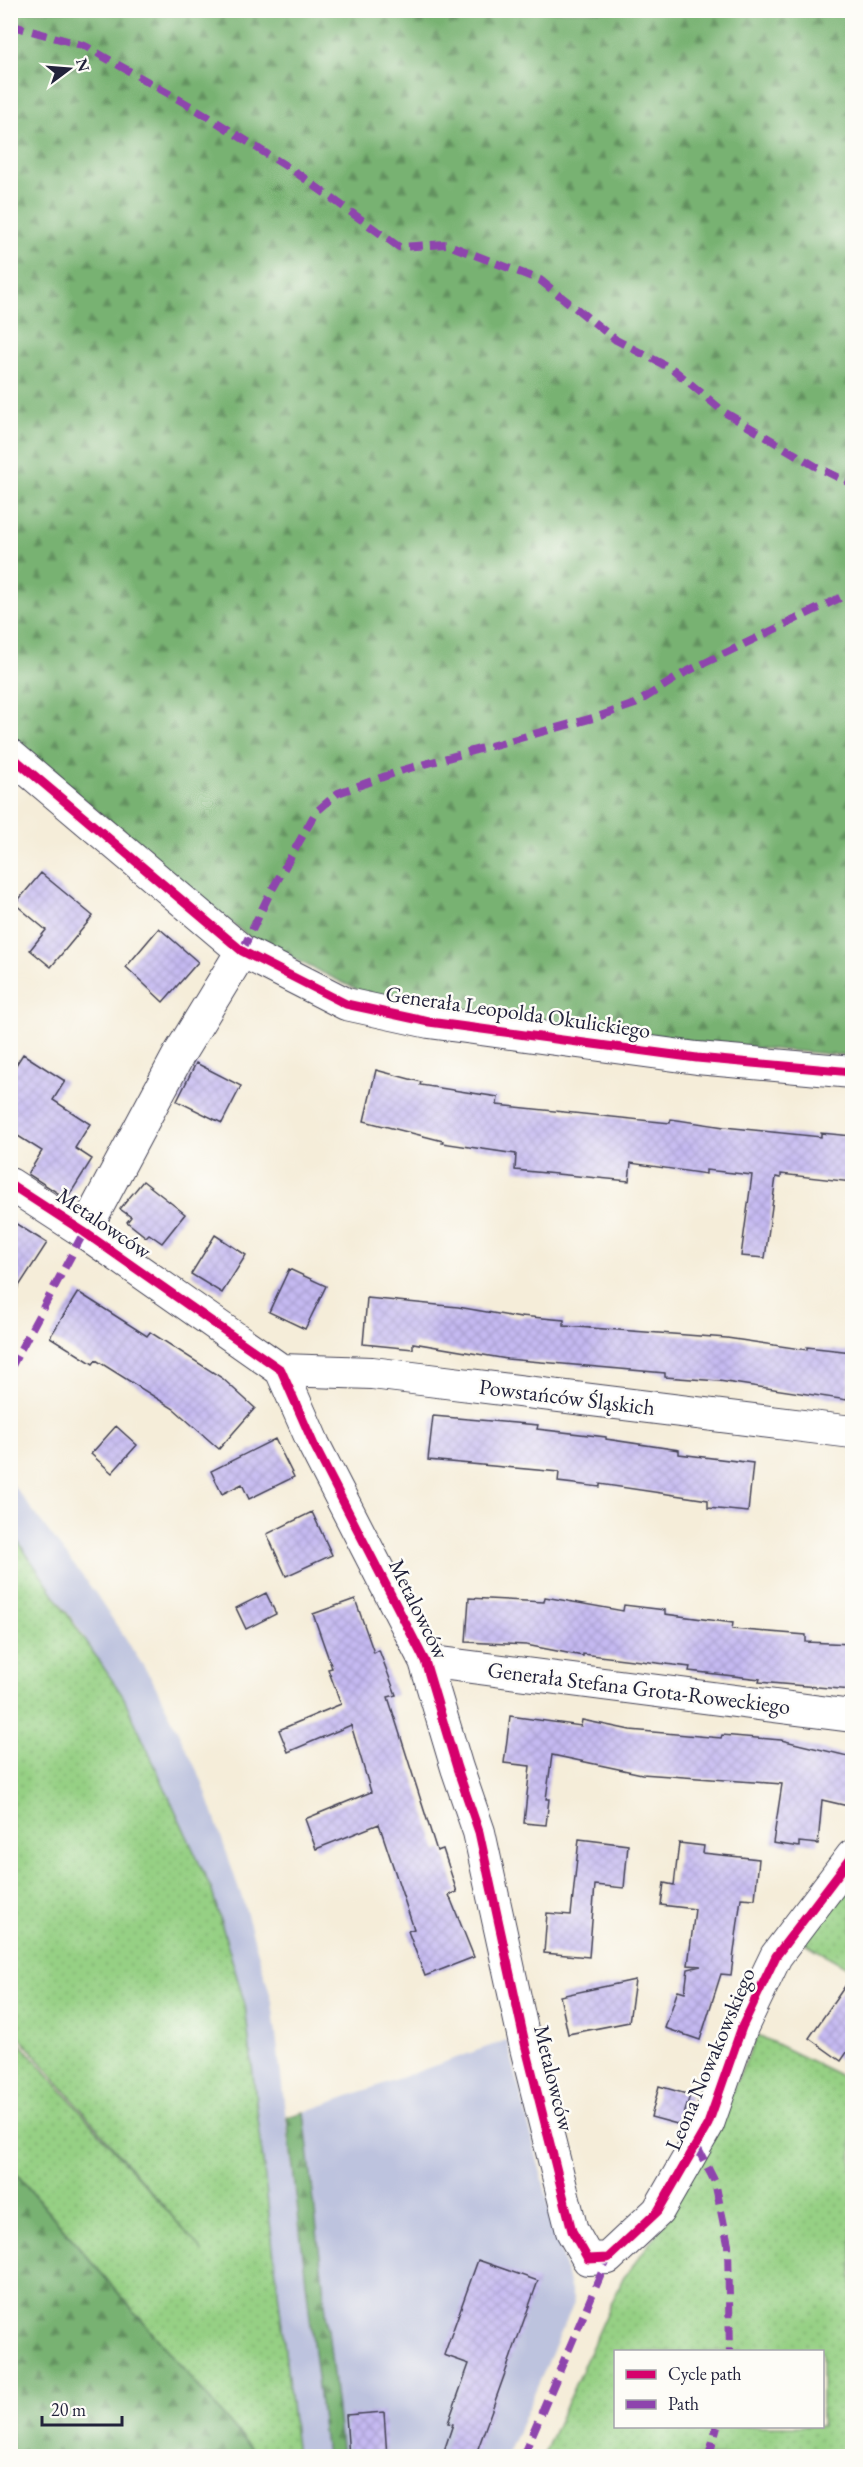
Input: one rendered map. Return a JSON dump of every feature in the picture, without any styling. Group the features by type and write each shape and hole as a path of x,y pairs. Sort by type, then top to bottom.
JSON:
{"street":[{"name":"Generała Leopolda Okulickiego","path":"10,755 242,951 345,1004 429,1022 697,1058 852,1072"},
{"path":"84,1232 178,1056 242,951"},
{"name":"Metalowców","path":"10,1184 84,1232 281,1370 314,1445 425,1661 479,1832 526,2048 572,2231"},
{"name":"Powstańców Śląskich","path":"281,1370 372,1373 852,1432"},
{"name":"Generała Stefana Grota-Roweckiego","path":"425,1661 852,1716"},
{"name":"Leona Nowakowskiego","path":"572,2231 588,2259 608,2258 658,2211 708,2124 742,2027 776,1956 852,1856"}],"shaded area":[{"path":"10,1481 96,1594 153,1681 202,1781 243,1901 272,2001 326,2456 297,2456 245,2005 84,1636 11,1531"},
{"path":"507,2040 574,2303 507,2456 342,2456 304,2112"}],"green space":[{"path":"10,11 852,11 852,1056 686,1042 368,995 249,937 11,739"},
{"path":"11,1531 123,1696 212,1891 245,2005 297,2456 258,2456 11,2167 10,2031 203,2252 11,2027"},
{"path":"852,1879 852,1970 803,1942"},
{"path":"758,2035 852,2081 852,2456 543,2456 622,2280 667,2220 722,2113"},
{"path":"304,2112 342,2456 326,2456 287,2117"},
{"path":"10,2167 258,2456 11,2456"}],"building":[{"path":"41,873 93,916 51,967 30,950 46,930 15,904"},
{"path":"159,928 198,962 163,1002 126,967"},
{"path":"23,1054 65,1081 53,1100 90,1124 75,1148 92,1159 67,1199 28,1174 42,1151 10,1131 10,1074"},
{"path":"196,1063 241,1086 222,1123 177,1101"},
{"path":"376,1070 421,1082 420,1085 498,1097 497,1105 670,1123 671,1119 821,1137 821,1133 852,1136 852,1182 781,1174 781,1178 776,1177 765,1258 741,1256 752,1175 706,1170 706,1174 631,1163 629,1181 515,1170 516,1154 442,1143 443,1141 364,1121"},
{"path":"143,1181 185,1214 162,1243 149,1234 146,1237 127,1222 131,1217 120,1209"},
{"path":"10,1220 47,1243 10,1300"},
{"path":"215,1235 246,1255 222,1293 191,1274"},
{"path":"289,1269 326,1286 305,1329 269,1312"},
{"path":"78,1292 147,1336 150,1332 222,1378 255,1408 219,1449 174,1409 96,1360 93,1364 50,1337"},
{"path":"367,1298 458,1307 521,1318 521,1316 564,1320 564,1326 727,1338 807,1350 807,1347 852,1352 847,1400 719,1381 665,1377 665,1373 507,1359 413,1343 413,1349 363,1344"},
{"path":"433,1416 538,1425 537,1429 606,1437 606,1439 679,1450 679,1454 753,1463 748,1512 708,1508 708,1500 600,1484 600,1487 558,1482 559,1472 428,1460"},
{"path":"116,1426 137,1445 112,1473 91,1454"},
{"path":"275,1439 294,1477 249,1499 242,1484 222,1494 211,1471"},
{"path":"312,1512 332,1555 286,1576 267,1534"},
{"path":"266,1593 276,1614 246,1629 236,1608"},
{"path":"545,1597 623,1611 624,1605 665,1610 665,1614 733,1623 732,1629 806,1635 806,1642 852,1644 852,1690 759,1682 760,1679 689,1671 690,1667 583,1654 583,1656 526,1645 466,1642 469,1598 544,1602"},
{"path":"355,1599 374,1653 379,1650 396,1695 388,1697 437,1851 443,1849 457,1892 449,1895 474,1957 425,1976 408,1931 414,1929 379,1824 316,1849 305,1819 371,1792 351,1725 288,1752 279,1730 341,1704 328,1669 332,1668 313,1614"},
{"path":"510,1716 581,1726 582,1720 630,1730 721,1738 722,1735 781,1740 852,1757 852,1789 848,1806 822,1800 818,1844 799,1842 799,1847 773,1843 782,1784 642,1774 552,1755 546,1799 549,1799 546,1825 524,1823 530,1766 504,1763"},
{"path":"579,1839 628,1845 624,1888 595,1885 589,1957 544,1953 547,1913 571,1915"},
{"path":"679,1843 704,1846 703,1853 759,1859 755,1899 741,1898 731,1975 721,1974 700,2040 665,2028 678,1990 685,1992 688,1969 701,1966 688,1965 695,1909 661,1905 664,1883 674,1885"},
{"path":"852,1976 852,2045 841,2061 809,2038"},
{"path":"635,1980 629,2022 568,2034 560,1996"},
{"path":"659,2086 690,2095 681,2125 651,2117"},
{"path":"478,2260 538,2281 475,2457 442,2457 453,2424 448,2423 469,2364 444,2355"},
{"path":"384,2412 387,2457 349,2457 346,2415"}],"marked path":[{"path":"10,25 85,46 199,111 297,173 399,247 446,244 540,280 616,340 674,370 724,412 815,466 852,484"},
{"path":"242,951 268,897 316,812 338,793 403,770 600,716 635,704 684,673 852,592"},
{"path":"10,1369 84,1232"},
{"path":"697,2147 715,2182 728,2244 730,2350"},
{"path":"523,2456 608,2258"},
{"path":"709,2456 716,2428"}],"cycle path":[{"path":"10,755 242,951 346,1004 429,1022 697,1058 852,1072"},
{"path":"10,1184 84,1232 281,1370 314,1445 425,1661 479,1832 526,2048 572,2231 588,2259 608,2258 658,2211 708,2124 742,2027 776,1956 852,1856"}]}
